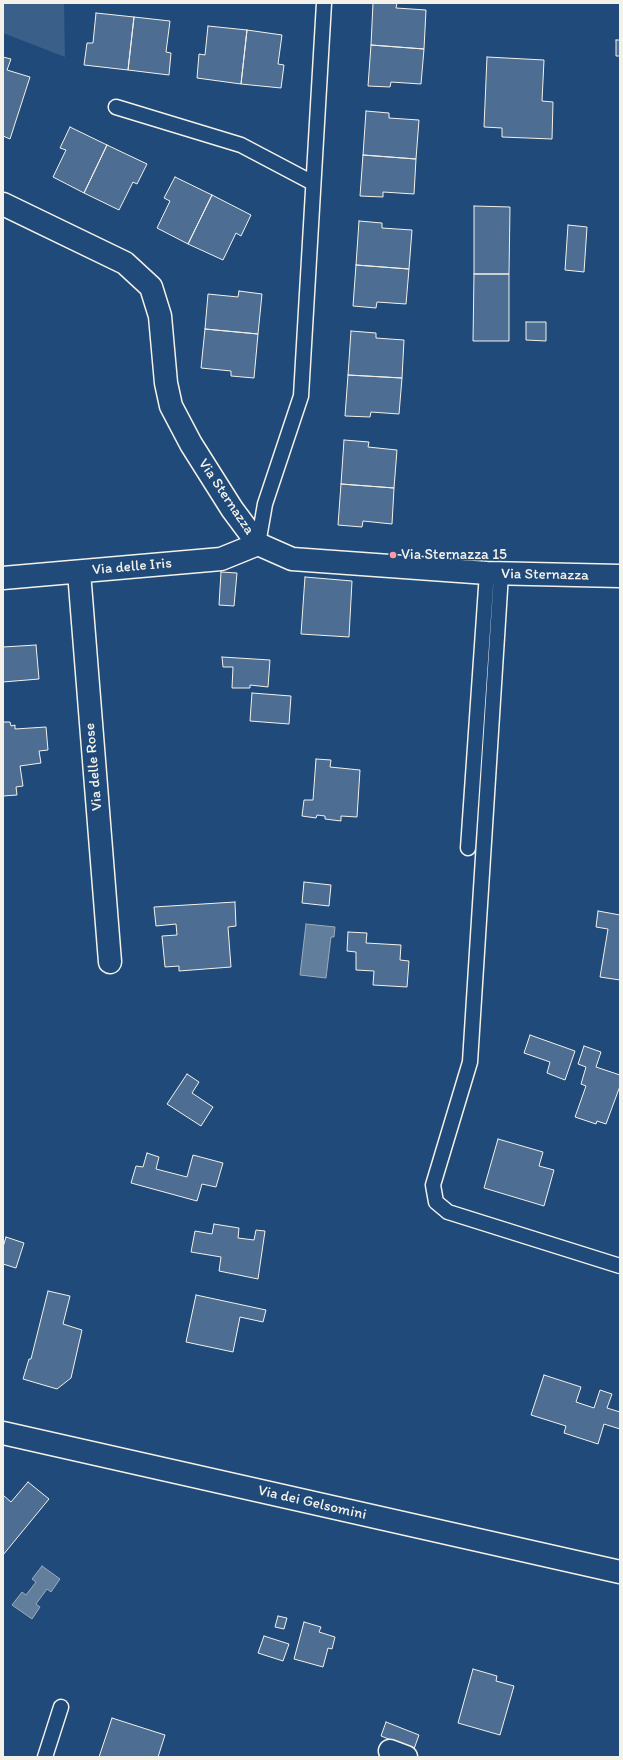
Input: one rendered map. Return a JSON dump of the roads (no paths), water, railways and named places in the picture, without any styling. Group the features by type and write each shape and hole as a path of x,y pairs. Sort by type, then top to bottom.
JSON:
{"street":[{"name":"Via Sternazza","path":"3,204 125,263 151,287 160,316 166,383 171,406 191,444 232,509 258,544 292,559 494,574 620,576"},
{"name":"Via delle Iris","path":"3,578 221,559 258,544"},
{"name":"Via delle Rose","path":"79,572 110,962"},
{"name":"Via dei Gelsomini","path":"3,1433 620,1572"}],"lane":[{"path":"258,544 265,504 301,396 324,3"},
{"path":"116,107 241,145 313,183"},
{"path":"468,848 494,574"},
{"path":"494,574 470,1062 433,1185 436,1202 448,1212 620,1266"},
{"path":"45,1757 61,1707"}],"place":[{"name":"Via Sternazza 15","path":"393,555"}]}
